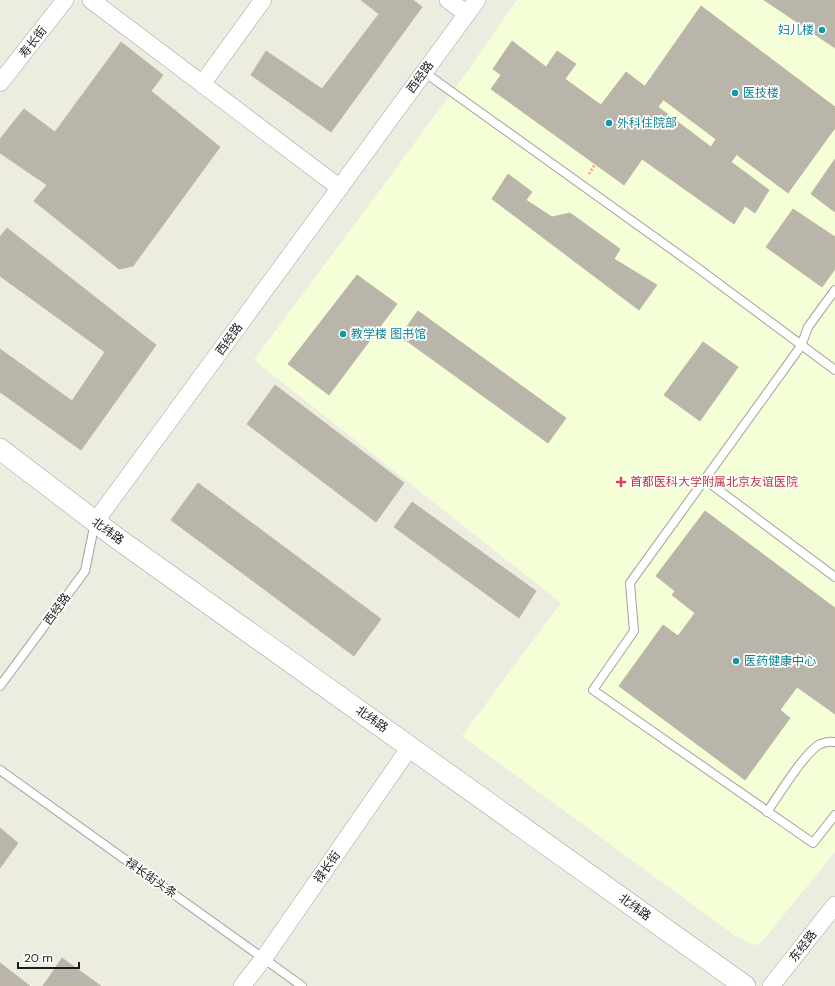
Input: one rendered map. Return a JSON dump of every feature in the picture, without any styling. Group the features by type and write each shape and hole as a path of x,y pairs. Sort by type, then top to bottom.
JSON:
{"street":[{"name":"寿长街","path":"0,83 65,0"},
{"path":"91,0 340,188"},
{"path":"202,84 263,0"},
{"path":"448,0 467,14"},
{"name":"西经路","path":"95,522 477,0"},
{"name":"北纬路","path":"0,449 95,522 746,986"},
{"name":"禄长街","path":"242,986 264,958 410,747"},
{"name":"东经路","path":"771,986 835,905"}],"lane":[{"path":"424,72 695,266 835,370"},
{"path":"835,290 808,327 801,346 630,583 634,631 593,690 812,843 835,815"},
{"path":"704,479 835,577"},
{"name":"西经路","path":"0,686 85,571 95,522"},
{"path":"767,812 807,756 819,745 829,741 835,742"},
{"name":"禄长街头条","path":"0,770 302,986"}],"shaded area":[{"name":"首都医科大学附属北京友谊医院","path":"517,0 835,0 835,852 759,944 753,945 734,935 462,736 561,603 254,360 459,83"}],"building":[{"path":"361,0 413,0 422,7 331,132 251,75 266,51 322,89 379,14"},
{"name":"妇儿楼","path":"764,0 835,0 835,48 782,12"},
{"name":"医技楼","path":"701,6 835,107 835,128 788,193 645,86"},
{"name":"外科住院部","path":"512,41 546,67 557,51 576,64 565,79 601,105 626,72 663,100 658,107 711,147 716,139 737,154 731,162 769,190 755,213 745,206 734,224 642,159 624,185 491,89 501,75 493,69"},
{"path":"121,42 163,75 151,91 220,147 133,266 119,269 34,201 47,185 0,153 0,139 24,109 55,132"},
{"path":"835,159 835,212 811,194"},
{"path":"508,174 532,192 526,200 552,217 570,213 620,249 614,259 657,285 639,310 492,199"},
{"path":"793,209 835,237 835,269 822,287 766,247"},
{"path":"7,228 156,345 81,450 0,392 0,349 72,401 105,352 0,276 0,237"},
{"name":"教学楼 图书馆","path":"357,275 397,304 329,395 288,364"},
{"path":"418,311 566,418 548,443 400,336"},
{"path":"703,342 738,367 700,421 664,395"},
{"path":"275,385 404,483 376,522 247,424"},
{"path":"198,483 381,619 354,656 171,520"},
{"path":"412,502 536,591 519,618 394,527"},
{"name":"医药健康中心","path":"705,511 835,608 835,714 797,687 780,710 790,718 745,780 619,686 663,625 678,636 695,613 672,595 675,591 656,576"},
{"path":"0,828 18,843 0,868"},
{"path":"62,958 101,986 43,986"},
{"path":"0,963 30,986 0,986"}],"place":[{"name":"妇儿楼","path":"822,30"},
{"name":"医技楼","path":"735,93"},
{"name":"外科住院部","path":"609,123"},
{"name":"教学楼 图书馆","path":"343,334"},
{"name":"首都医科大学附属北京友谊医院","path":"621,482"},
{"name":"医药健康中心","path":"736,661"}]}
